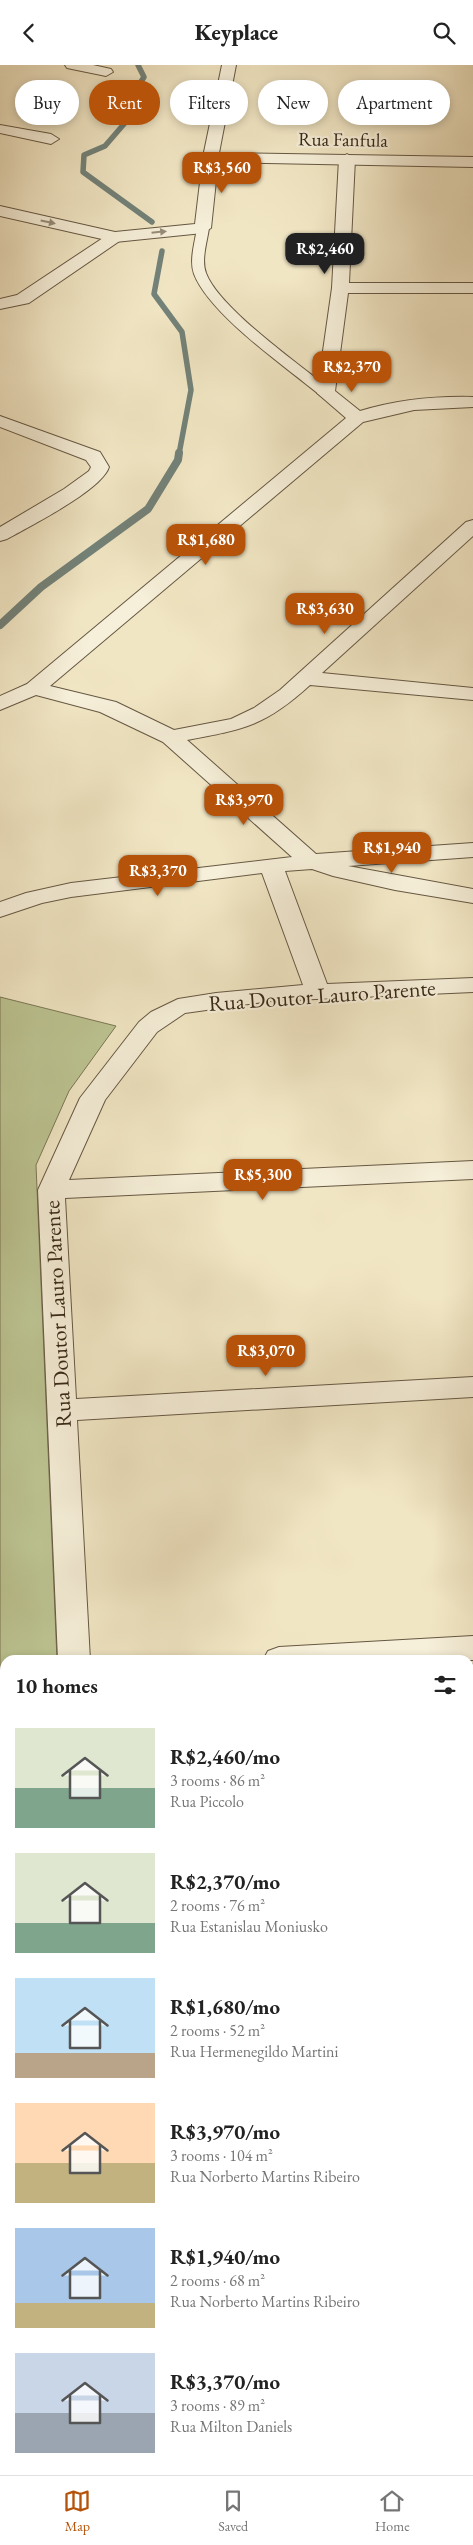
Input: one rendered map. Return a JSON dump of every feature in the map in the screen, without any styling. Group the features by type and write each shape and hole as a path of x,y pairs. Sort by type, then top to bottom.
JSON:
{"street":[{"path":"72,65 106,72"},
{"path":"0,211 114,237 203,228 211,157 229,65"},
{"path":"0,129 51,139"},
{"name":"Rua Fanfula","path":"211,157 473,162"},
{"path":"347,159 340,288 326,393 356,418"},
{"path":"0,304 23,299 114,237"},
{"path":"340,288 473,288"},
{"path":"0,704 34,688 356,418 402,406 473,402"},
{"path":"0,421 93,456 100,463 97,475 0,535"},
{"path":"171,737 237,724 262,713 304,678 473,527"},
{"path":"304,678 473,695"},
{"path":"34,688 108,707 171,737 309,861 341,871 395,883 473,896"},
{"path":"0,910 14,904 60,892 271,865 473,850"},
{"path":"271,865 318,992"},
{"name":"Rua Doutor Lauro Parente","path":"74,1655 51,1190 93,1098 148,1027 160,1017 178,1007 216,1000 318,992 473,985"},
{"path":"51,1190 473,1170"},
{"path":"61,1409 473,1387"},
{"path":"360,1655 473,1648"}],"lane":[{"path":"203,228 199,271 210,289 231,313 326,393"}],"green space":[{"path":"0,997 116,1026 69,1091 36,1165 57,1655 0,1655"}],"waterway":[{"path":"138,65 144,77 132,96 111,114 124,124 105,146 84,155 83,172 152,222"},
{"path":"162,251 154,294 182,332 191,390 179,454"},
{"path":"0,625 41,587 148,509 178,460 179,453"}]}
